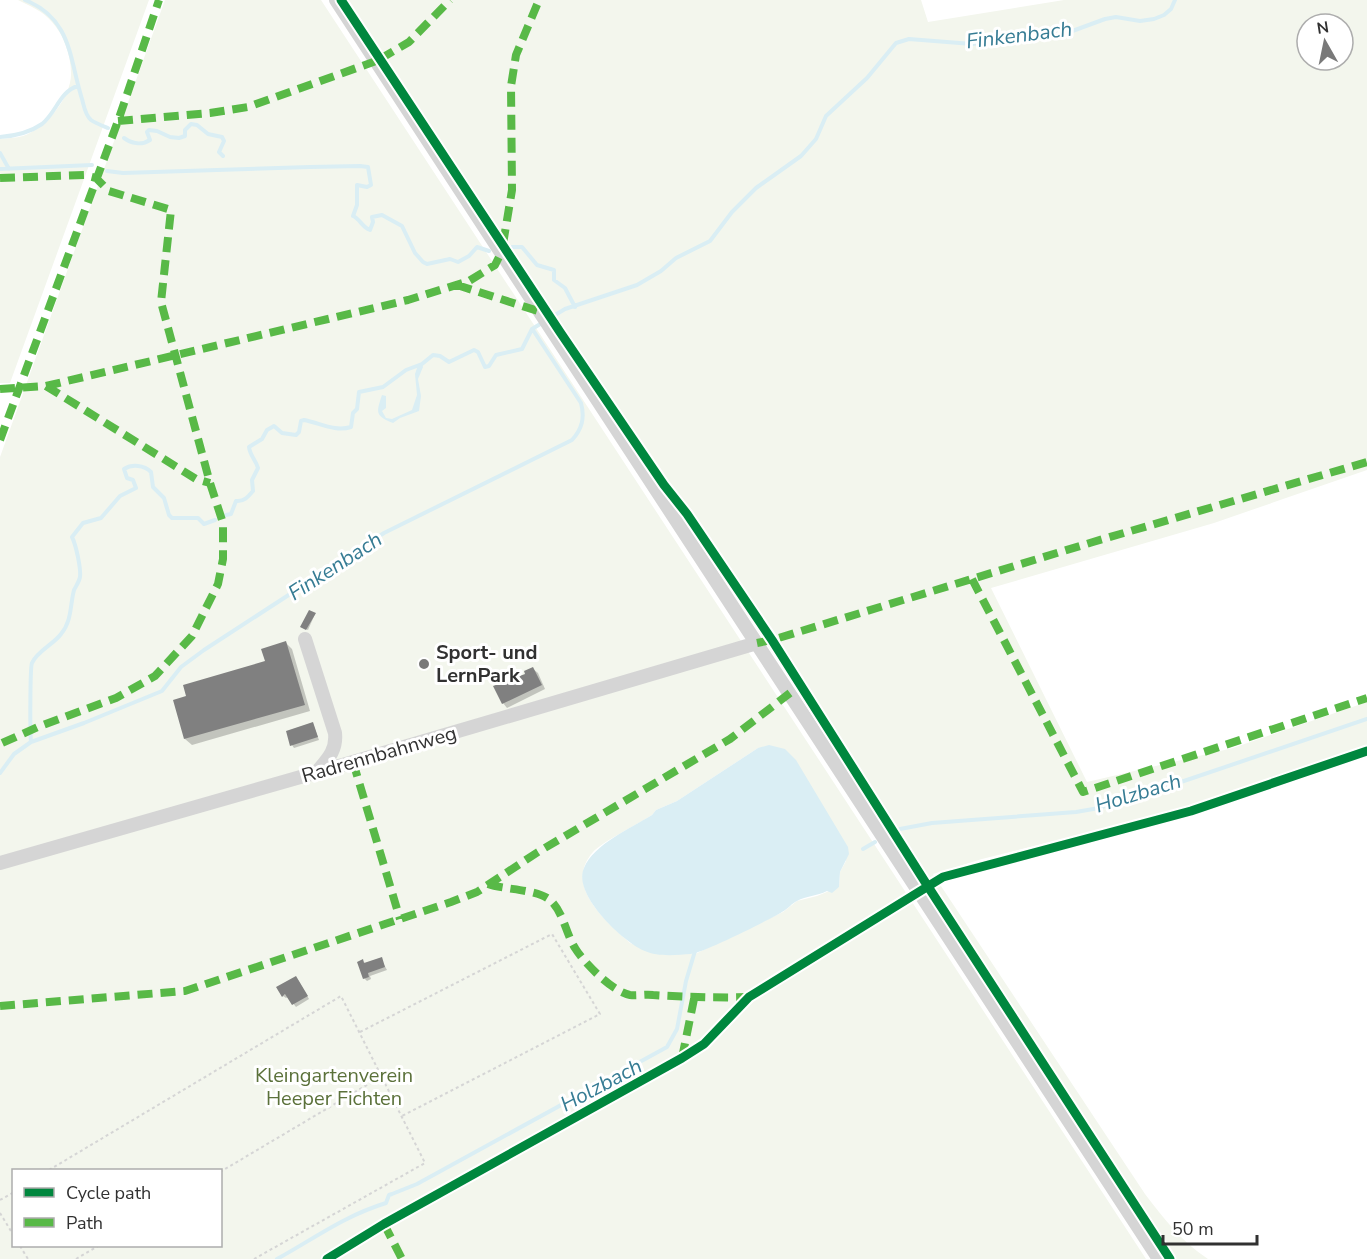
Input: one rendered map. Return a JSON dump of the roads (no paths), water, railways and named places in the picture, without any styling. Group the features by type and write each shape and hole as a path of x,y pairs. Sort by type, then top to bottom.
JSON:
{"street":[{"path":"336,0 1159,1259"},
{"path":"305,639 335,733 334,748 330,757 316,773"},
{"name":"Radrennbahnweg","path":"0,863 757,643"}],"waterway":[{"path":"25,0 40,8 60,29 71,55 86,113 91,120 108,128"},
{"name":"Finkenbach","path":"226,515 231,514 236,501 244,500 253,491 252,480 258,468 249,447 262,439 267,430 274,426 282,433 296,435 299,432 301,421 304,420 333,428 351,427 353,413 357,409 359,392 383,387 406,370 422,364 433,355 440,356 449,362 474,350 478,352 485,367 489,366 496,355 522,349 532,329 565,309 637,285 661,271 676,258 710,241 732,212 756,188 801,156 816,139 826,116 867,78 896,43 909,39 972,44 1067,33 1116,17 1140,21 1154,19 1171,9 1175,0"},
{"path":"0,137 32,130 42,124 62,97 78,86"},
{"path":"124,138 136,143 147,142 150,140 147,132 149,130 179,138 185,136 185,130 191,124 197,125 208,134 222,137 224,141 219,152 223,156"},
{"path":"0,153 9,169"},
{"path":"0,169 92,165"},
{"path":"107,171 123,173 368,167 371,185 367,187 357,185 357,205 353,216 367,229 370,230 372,217 382,215 402,226 415,253 427,264 450,259 458,262 469,256 477,247 489,251"},
{"path":"512,247 522,247 537,265 554,270 554,280 565,288 575,307"},
{"name":"Finkenbach","path":"0,773 14,754 31,742 162,691 181,667 204,650 384,533 572,440 582,423 581,403 533,330"},
{"name":"Finkenbach","path":"31,742 32,663 65,629 74,590 80,577 78,557 72,537 83,523 101,518 120,496 136,488 133,480 127,478 124,469 138,466 151,472 153,487 164,498 172,518 198,518 204,524 215,520"},
{"name":"Holzbach","path":"900,829 932,823 1076,812 1099,808 1367,719"},
{"name":"Holzbach","path":"863,849 875,842"},
{"name":"Holzbach","path":"277,1259 343,1221 386,1203 389,1195 417,1184 667,1047 677,1029 686,981 695,951"}],"place":[{"name":"Sport- und LernPark","path":"424,664"}],"park label":[{"name":"Kleingartenverein Heeper Fichten","path":"334,1086"}]}
